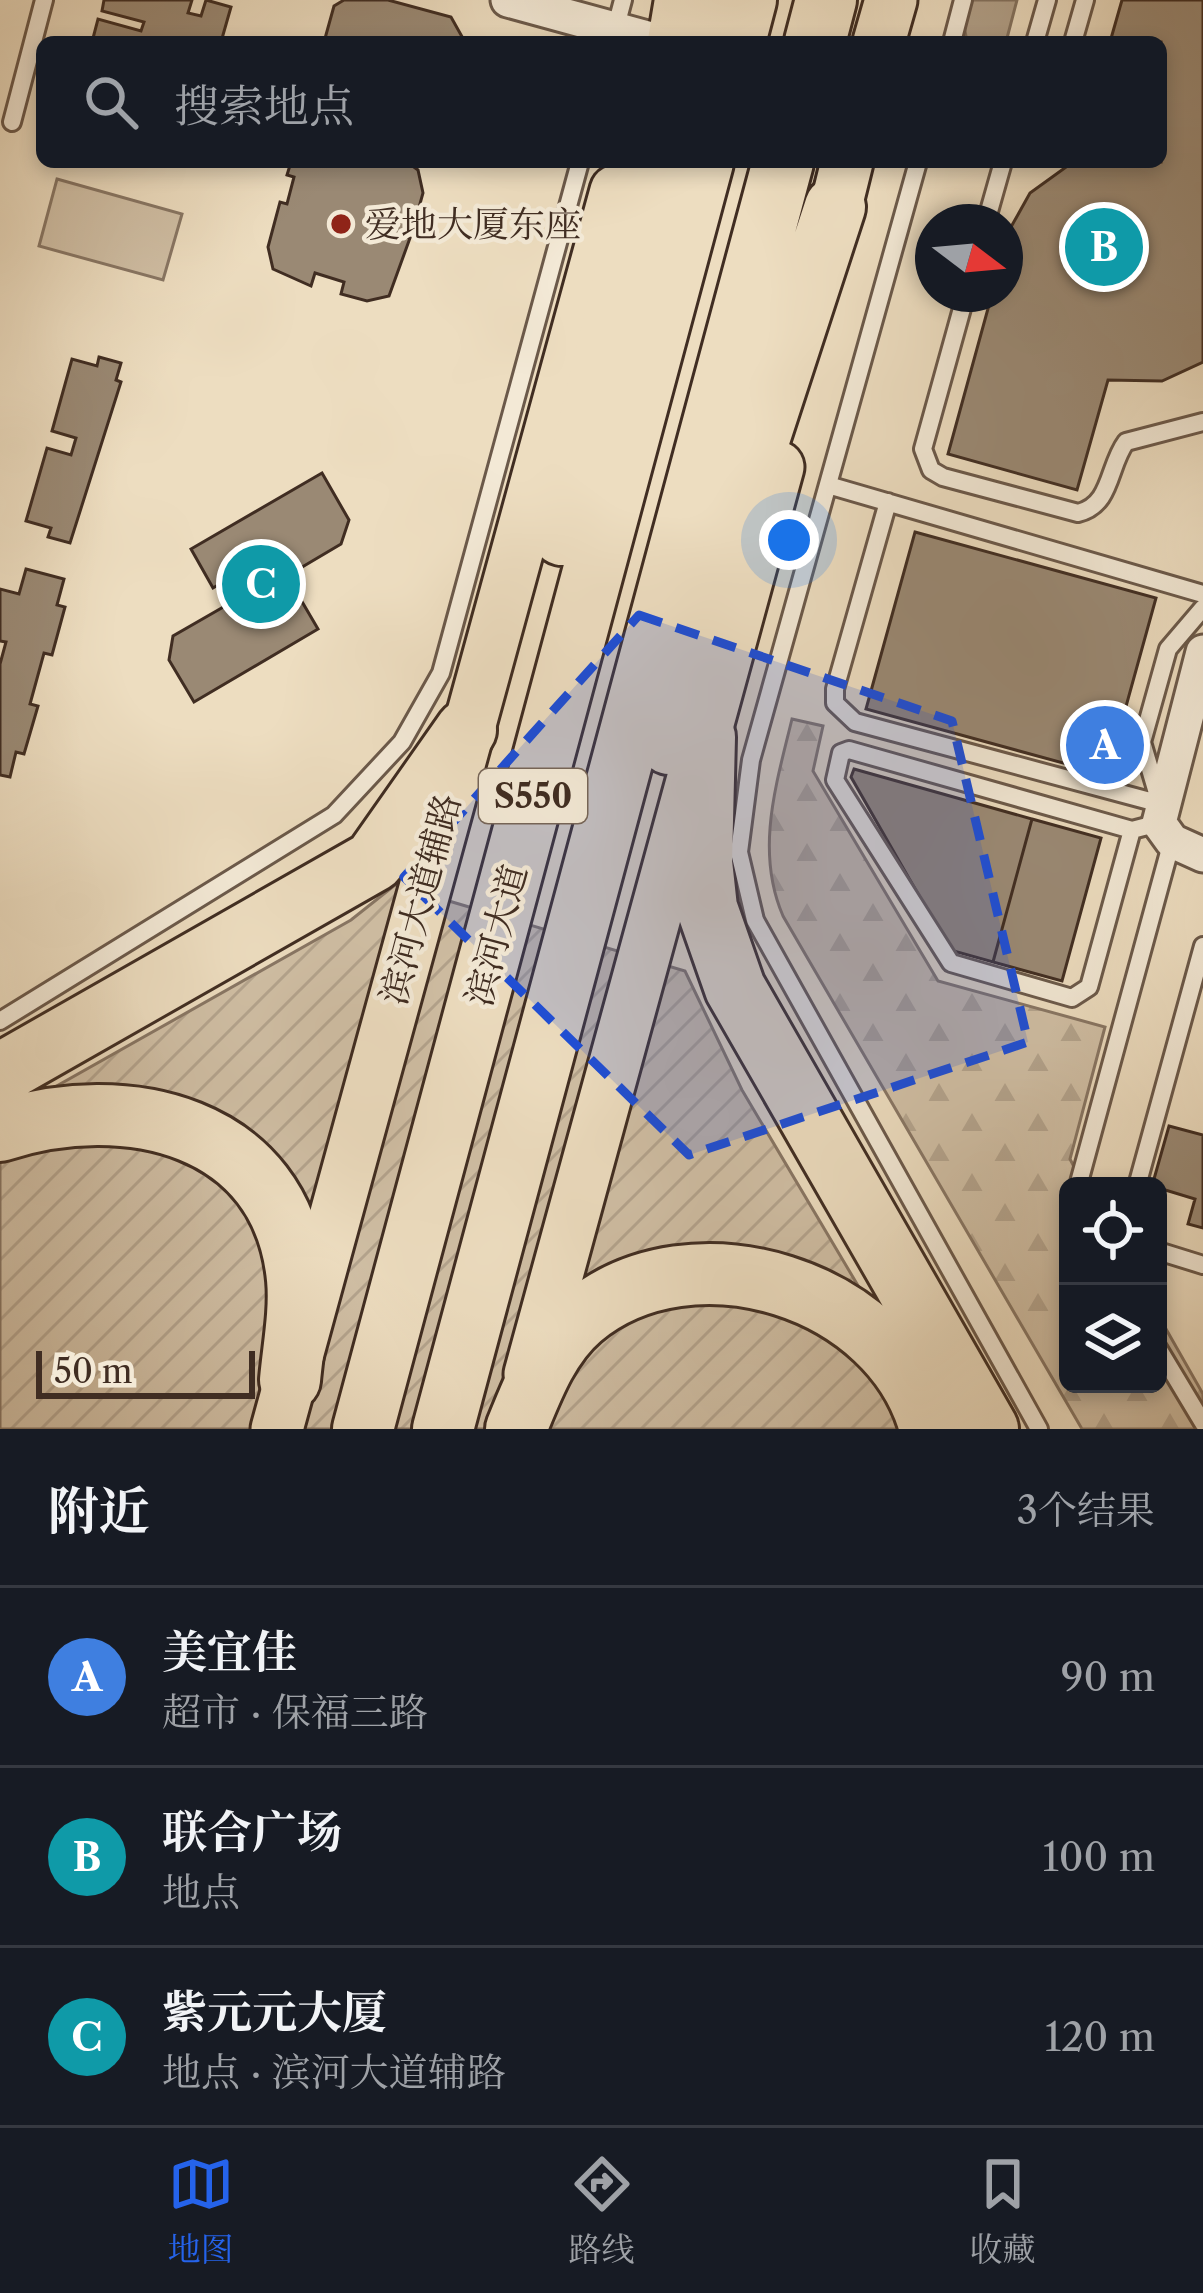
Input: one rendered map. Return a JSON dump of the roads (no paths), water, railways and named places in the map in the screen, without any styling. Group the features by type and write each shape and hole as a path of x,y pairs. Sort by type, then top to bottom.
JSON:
{"highway":[{"path":"679,36 685,0"},
{"path":"737,36 746,0"},
{"path":"817,36 826,0"},
{"path":"383,1355 404,1180 435,1013 558,549 651,168"},
{"name":"滨河大道","path":"363,1429 701,168"},
{"name":"S550","path":"443,1429 781,168"},
{"path":"480,1294 621,911 739,501 841,184"},
{"path":"0,1074 374,861 466,730"},
{"path":"705,736 702,862 707,908 727,970 988,1429"},
{"path":"0,1131 73,1114 134,1115 190,1130 236,1158 273,1201 292,1252 297,1280 284,1404"},
{"path":"516,1429 546,1364 582,1318 648,1282 719,1271 792,1289 861,1328 911,1388 930,1429"}],"main road":[{"path":"633,31 670,0"},
{"path":"881,36 890,0"},
{"name":"滨河大道辅路","path":"284,1404 623,168"},
{"path":"516,1429 770,499 841,184"}],"street":[{"path":"508,0 633,31"},
{"path":"1165,831 1203,652"}],"lane":[{"path":"12,122 44,0"},
{"path":"954,36 963,0"},
{"path":"1038,36 1047,0"},
{"path":"1075,36 1085,0"},
{"path":"0,1021 334,815 401,742 442,673 578,168"},
{"path":"916,168 744,790 742,874 766,945 1039,1429"},
{"path":"991,204 1001,168"},
{"path":"961,312 923,449 931,470 943,478 1078,514 1089,511 1106,492 1126,442 1203,422"},
{"path":"828,485 1203,594"},
{"path":"888,502 835,689 842,713 855,722 1165,831"},
{"path":"1080,1177 1165,831 1142,742 1168,649 1203,608"},
{"path":"849,750 1165,831 1089,987 1072,998 951,963 835,780 835,771 841,753 849,750"},
{"path":"1139,1177 1203,946"},
{"path":"1167,1254 1203,1264"},
{"path":"1167,1363 1203,1423"}],"place":[{"name":"爱地大厦东座","path":"341,224"},
{"name":"联合广场","path":"1104,247"},
{"name":"紫元元大厦","path":"261,584"},
{"name":"美宜佳","path":"1105,745"}]}
